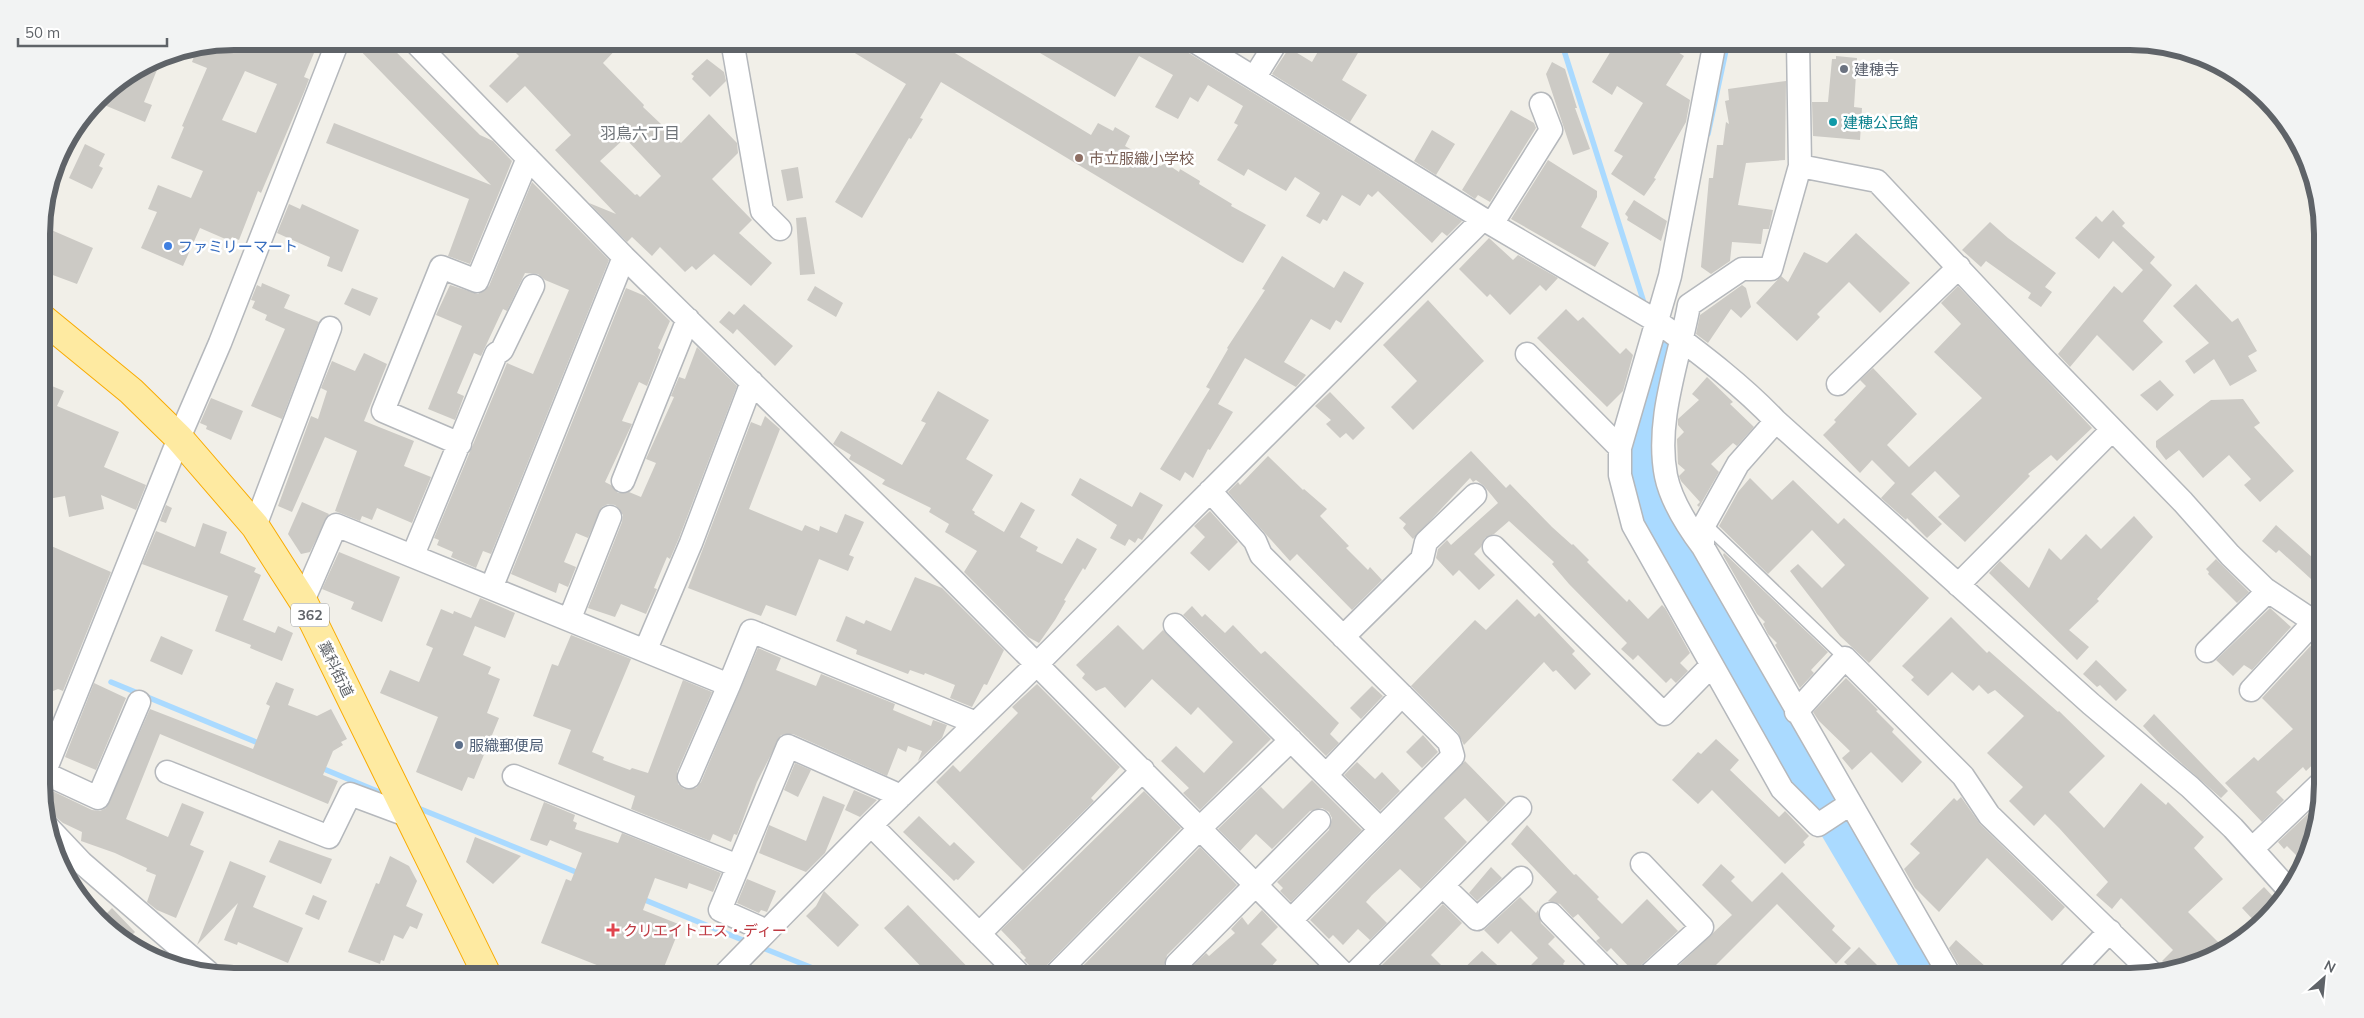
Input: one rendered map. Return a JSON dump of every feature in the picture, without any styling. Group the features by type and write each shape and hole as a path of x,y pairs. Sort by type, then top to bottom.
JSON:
{"highway":[{"name":"藁科街道","path":"50,325 131,391 179,438 255,526 303,602 484,968"}],"street":[{"path":"50,758 179,438 220,343 334,50"},
{"path":"423,50 624,257 1037,664 1341,968"},
{"path":"734,50 762,211 780,229"},
{"path":"1209,50 1488,222 1658,322 1682,340 1751,395 1776,421 1958,585 2138,745 2190,787 2252,849 2287,879"},
{"path":"1254,78 1271,50"},
{"path":"1713,50 1670,276 1620,448 1620,475 1633,524 1782,789 1818,825 1850,804"},
{"path":"1798,50 1800,166 1771,270 1742,269 1689,305 1670,391 1662,443 1666,477 1677,503 1945,968"},
{"path":"731,968 900,796 1488,222 1551,130 1542,104"},
{"path":"460,444 383,411 442,267 477,281 528,158"},
{"path":"1800,166 1877,182 2112,430 2183,502 2230,555 2268,591 2314,622"},
{"path":"492,586 624,257"},
{"path":"1838,384 1959,267"},
{"path":"413,555 496,354 502,350 533,286"},
{"path":"623,481 688,319"},
{"path":"255,526 330,328"},
{"path":"1527,354 1620,448"},
{"path":"646,649 692,543 752,382"},
{"path":"1703,547 1706,524 1738,464 1776,421"},
{"path":"1958,585 2112,430"},
{"path":"1210,492 1255,541 1261,555 1449,742 1452,756 1291,920"},
{"path":"1343,637 1422,560 1426,542 1475,496"},
{"path":"570,618 610,517"},
{"path":"303,602 336,525 492,586 729,685"},
{"path":"1494,547 1664,714 1712,665"},
{"path":"2207,651 2268,591"},
{"path":"1175,625 1380,830"},
{"path":"2251,690 2314,629"},
{"path":"689,776 751,631 976,723"},
{"path":"1796,712 1846,658 1963,776 1989,815 2147,967"},
{"path":"1326,775 1402,695"},
{"path":"50,778 98,798 138,702"},
{"path":"1062,968 1200,828 1291,740"},
{"path":"767,931 720,910 788,746 900,796"},
{"path":"979,934 1142,770"},
{"path":"167,772 329,837 350,794 409,816"},
{"path":"514,776 738,866"},
{"path":"2252,849 2314,789"},
{"path":"1357,968 1443,886 1520,808"},
{"path":"1177,964 1319,821"},
{"path":"871,825 1013,968"},
{"path":"58,838 82,863 199,964"},
{"path":"1642,864 1702,927 1657,968"},
{"path":"1443,886 1478,919 1521,878"},
{"path":"1551,914 1604,968"},
{"path":"2074,968 2110,931"}],"lane":[{"path":"1706,524 1846,658"}],"building":[{"path":"222,50 315,50 304,77 309,79 304,92 261,193 258,191 239,240 232,237 230,241 200,228 183,266 141,248 157,212 148,209 158,185 191,198 203,171 171,158 184,127 182,126 207,68 192,62 195,55","holes":["245,71 277,84 256,133 222,120"]},
{"path":"360,50 394,50 480,135 493,141 512,161 470,264 448,256 469,199 326,143 334,123 491,185"},
{"path":"513,50 567,50 569,52 571,50 615,50 603,63 644,105 643,107 681,143 709,114 737,143 738,153 712,179 752,220 739,233 772,263 751,286 714,254 696,270 692,266 685,272 660,247 652,256 632,237 627,242 589,203 616,214 555,150 571,135 525,86 507,103 489,86 519,56","holes":["625,138 661,176 640,197 637,194 635,195 600,161"]},
{"path":"850,50 950,50 1091,135 1098,123 1113,131 1115,127 1130,136 1125,146 1161,166 1164,162 1179,172 1180,169 1200,181 1199,184 1232,204 1231,206 1266,225 1243,263 1238,261 941,82 920,118 923,119 911,139 909,138 862,218 835,202 906,84"},
{"path":"1042,50 1186,50 1462,221 1447,236 1442,232 1432,243 1378,191 1372,197 1368,194 1360,206 1342,195 1327,221 1323,219 1320,224 1306,216 1320,193 1295,177 1286,191 1248,169 1244,176 1217,160 1238,125 1234,123 1243,106 1208,85 1198,102 1190,97 1178,119 1155,107 1173,75 1139,56 1115,97 1040,53"},
{"path":"1288,50 1292,50 1312,62 1319,50 1360,50 1342,80 1367,95 1350,122 1272,74"},
{"path":"1612,50 1675,50 1684,56 1666,85 1690,100 1686,122 1654,178 1656,179 1644,196 1611,174 1623,156 1614,151 1643,103 1617,86 1612,95 1592,82"},
{"path":"1836,56 1857,58 1854,107 1862,108 1860,140 1813,136 1812,102 1828,102 1832,59 1836,59"},
{"path":"707,59 724,72 726,81 710,97 692,79 694,76 691,74"},
{"path":"1552,62 1565,69 1577,108 1575,108 1590,149 1573,155 1546,74"},
{"path":"159,66 144,102 152,105 145,122 103,105 122,88"},
{"path":"1786,81 1785,160 1746,163 1738,205 1773,210 1769,229 1763,229 1761,244 1732,242 1730,261 1711,274 1701,267 1709,178 1713,178 1717,145 1723,145 1726,122 1729,124 1725,101 1729,100 1728,89"},
{"path":"1511,110 1534,123 1536,128 1490,202 1478,195 1475,199 1462,190"},
{"path":"1432,130 1455,144 1436,175 1414,161"},
{"path":"85,144 105,154 99,166 103,168 92,189 69,178"},
{"path":"1548,160 1597,191 1597,197 1581,227 1609,243 1595,267 1511,219"},
{"path":"798,167 803,198 787,201 781,170"},
{"path":"532,182 609,260 491,554 483,551 476,568 451,557 453,552 437,545 439,540 434,538 507,363 533,374 569,290 545,280 538,274 525,273 507,311 503,309 481,356 474,353 457,393 464,396 455,420 428,409 462,326 436,315 450,285 478,294 489,286"},
{"path":"1634,200 1667,221 1661,241 1627,220 1628,217 1625,214"},
{"path":"289,204 300,209 302,204 359,230 342,272 327,266 330,257 277,233"},
{"path":"2113,210 2125,223 2122,226 2155,257 2150,263 2172,285 2143,321 2163,342 2133,371 2097,335 2070,367 2058,354 2114,286 2122,293 2143,270 2113,241 2099,259 2075,238 2096,216 2102,222"},
{"path":"806,217 815,274 800,275 796,218"},
{"path":"1990,222 2008,238 2056,273 2045,287 2052,292 2041,307 2028,298 2031,293 1986,261 1981,267 1962,250"},
{"path":"50,229 93,248 77,284 50,274"},
{"path":"1856,233 1910,283 1880,313 1849,282 1817,314 1820,317 1797,341 1756,303 1781,276 1788,282 1804,252 1827,263"},
{"path":"1489,238 1513,260 1518,255 1558,278 1546,291 1540,285 1510,315 1490,294 1487,297 1459,269"},
{"path":"1282,256 1334,288 1344,271 1364,283 1341,323 1336,320 1330,330 1311,319 1284,362 1306,375 1296,387 1245,358 1218,404 1233,412 1210,450 1208,449 1193,478 1185,472 1180,481 1160,469 1210,389 1206,387 1227,348 1265,290 1262,289"},
{"path":"262,283 290,295 284,308 319,322 282,419 251,406 285,329 265,320 267,315 252,308 255,301 251,300 257,285 261,287"},
{"path":"2196,284 2232,322 2238,318 2257,351 2248,356 2257,371 2230,386 2214,359 2194,374 2185,361 2209,343 2173,306"},
{"path":"1742,285 1746,288 1751,307 1741,318 1731,309 1708,343 1696,334 1700,315"},
{"path":"815,286 843,303 836,317 807,300"},
{"path":"1958,286 2092,428 2057,461 2051,455 2028,474 2030,476 1965,542 1938,517 1960,496 1935,471 1911,494 1942,524 1927,538 1907,518 1906,520 1881,498 1895,483 1872,460 1860,473 1823,435 1836,422 1834,420 1866,386 1860,380 1873,368 1917,414 1887,445 1909,467 1982,398 1934,352 1961,324 1941,303"},
{"path":"352,288 378,298 370,316 344,304"},
{"path":"626,288 645,296 670,321 658,348 661,350 647,386 639,382 622,421 632,424 605,482 611,485 618,493 629,492 641,497 656,463 646,459 674,397 671,396 679,377 685,379 697,347 737,386 679,538 670,559 667,557 654,588 657,589 646,614 621,604 615,617 588,608 622,522 623,515 615,505 608,504 602,507 588,538 576,533 564,562 576,567 568,587 559,583 556,593 511,574"},
{"path":"1428,300 1484,361 1413,430 1391,407 1417,381 1383,345"},
{"path":"744,304 793,346 775,366 737,329 733,334 719,322 729,311 734,315"},
{"path":"1566,309 1578,321 1583,317 1620,354 1626,348 1633,355 1623,391 1607,407 1537,338"},
{"path":"364,353 387,364 364,421 414,441 404,466 431,477 412,523 377,508 372,520 362,516 360,521 335,511 357,451 325,437 292,512 278,506 311,416 318,419 327,391 321,388 332,361 355,371"},
{"path":"1707,377 1733,402 1730,404 1754,427 1737,446 1733,443 1711,464 1719,472 1699,507 1697,505 1700,502 1681,481 1679,476 1685,470 1678,464 1677,439 1684,432 1678,425 1678,419 1699,400 1692,394"},
{"path":"2160,380 2174,395 2157,411 2140,395"},
{"path":"50,385 64,391 57,406 119,432 104,467 146,485 136,510 101,495 104,509 69,517 65,496 50,499"},
{"path":"938,391 989,420 966,459 993,475 972,510 975,512 974,514 1004,532 1021,502 1035,510 1020,537 1038,547 1036,551 1062,564 1077,538 1097,549 1085,570 1083,568 1064,600 1066,601 1055,620 1039,643 1028,637 964,572 977,551 945,532 949,524 929,512 931,508 882,484 885,480 849,459 851,455 833,444 841,431 902,465 926,423 921,421"},
{"path":"1330,392 1365,428 1353,440 1346,433 1340,438 1326,424 1331,420 1315,406"},
{"path":"211,398 243,411 231,440 206,429 207,426 200,423"},
{"path":"2243,399 2260,423 2254,427 2294,471 2260,502 2244,485 2251,479 2229,455 2203,478 2179,450 2166,460 2156,447 2156,441 2211,400"},
{"path":"765,416 780,429 749,509 802,531 805,525 819,531 820,526 837,533 845,514 864,522 849,555 854,557 848,571 819,559 796,616 766,605 761,616 688,588 751,422 761,426"},
{"path":"1471,451 1506,488 1510,484 1552,527 1589,560 1587,562 1627,602 1629,599 1648,619 1662,605 1665,608 1690,653 1680,663 1688,671 1676,683 1671,678 1666,683 1638,655 1633,660 1621,649 1627,643 1569,584 1552,564 1554,562 1509,521 1494,534 1485,538 1481,547 1474,554 1495,575 1479,590 1459,570 1453,576 1436,558 1438,549 1447,540 1451,545 1498,503 1484,486 1476,480 1473,482 1470,478 1413,539 1403,528 1406,524 1399,518"},
{"path":"1268,456 1303,490 1327,509 1320,516 1349,546 1346,548 1368,570 1370,567 1382,580 1352,610 1297,554 1290,561 1228,492 1238,482 1240,485"},
{"path":"1080,478 1132,507 1140,492 1163,505 1142,540 1138,538 1135,543 1129,539 1125,546 1110,538 1117,525 1071,495"},
{"path":"1750,478 1772,500 1793,480 1838,524 1844,518 1929,598 1869,663 1840,636 1790,571 1798,564 1822,588 1845,565 1812,530 1768,574 1719,526 1738,492"},
{"path":"302,502 329,514 310,552 301,554 288,534"},
{"path":"166,505 172,508 166,523 160,521"},
{"path":"1210,511 1238,542 1209,571 1190,553 1205,537 1194,526"},
{"path":"2134,516 2153,537 2097,599 2099,601 2069,630 2089,647 2077,660 1989,573 2000,561 2029,588 2049,548 2061,560 2086,534 2101,549"},
{"path":"203,523 227,532 220,553 256,568 254,572 261,575 243,620 275,633 278,626 293,633 282,661 250,648 251,645 215,631 228,596 142,564 156,531 195,547"},
{"path":"2276,525 2314,559 2314,582 2279,550 2276,553 2262,541"},
{"path":"50,545 111,572 63,691 58,689 50,692"},
{"path":"339,552 400,577 382,622 351,609 354,602 322,589"},
{"path":"1724,553 1828,652 1811,670 1814,673 1800,688 1775,645 1777,643 1768,634 1763,624 1765,622 1757,614 1723,555"},
{"path":"2216,559 2249,592 2237,603 2208,574 2209,572 2206,569"},
{"path":"915,577 942,588 1004,650 987,685 984,684 972,707 950,698 955,685 925,673 924,675 910,670 908,674 856,654 857,650 836,641 846,616 864,624 866,620 891,631"},
{"path":"480,598 515,613 505,638 475,626 463,655 491,667 488,674 500,679 487,713 499,718 474,779 468,777 462,791 416,772 438,717 380,693 390,670 419,682 433,648 426,645 441,609 453,614 454,611 471,618"},
{"path":"1517,599 1535,617 1539,613 1575,651 1572,654 1591,674 1575,690 1556,670 1553,672 1544,662 1464,745 1458,733 1411,686 1475,620 1486,630"},
{"path":"1192,606 1202,617 1205,614 1225,633 1233,625 1261,654 1265,651 1339,723 1330,734 1339,743 1326,756 1183,615"},
{"path":"2270,608 2291,627 2252,670 2244,665 2233,676 2216,660"},
{"path":"1951,617 1987,653 1989,651 2059,711 2105,756 2069,792 2104,828 2141,783 2166,805 2168,802 2204,837 2194,848 2223,879 2188,912 2220,944 2201,954 2165,964 2162,961 2173,950 2121,898 2112,909 2096,895 2108,882 2059,828 2045,814 2034,826 2009,801 2023,787 1987,753 2024,716 1995,690 1988,694 1979,685 1973,691 1952,672 1928,696 1911,680 1914,677 1902,666"},
{"path":"1118,625 1143,650 1163,630 1271,739 1200,810 1183,793 1189,788 1161,761 1176,746 1204,773 1233,742 1198,707 1191,715 1152,679 1125,708 1105,687 1096,691 1082,678 1085,674 1076,665"},
{"path":"571,635 631,659 592,752 604,757 603,760 630,770 632,768 648,773 683,680 712,692 677,772 678,784 684,789 696,788 701,782 758,648 781,658 776,670 816,686 821,674 895,704 893,710 931,726 933,720 947,725 942,738 918,761 922,751 908,746 906,752 898,748 887,776 793,734 781,735 757,782 737,835 734,834 731,842 713,834 710,841 631,809 635,796 558,764 571,730 533,716 552,664 558,666"},
{"path":"161,636 193,650 182,675 150,661"},
{"path":"2314,642 2314,763 2306,771 2303,767 2276,792 2284,800 2262,822 2225,783 2254,757 2258,761 2293,729 2262,698"},
{"path":"2096,660 2127,690 2116,701 2100,685 2097,687 2083,674"},
{"path":"1846,678 1878,710 1876,711 1894,729 1892,732 1922,762 1902,783 1871,752 1852,770 1842,758 1850,751 1819,721 1813,712"},
{"path":"276,682 294,689 288,705 317,716 331,709 347,739 341,742 343,745 333,751 323,775 338,781 328,804 160,734 126,819 168,837 182,803 204,812 190,845 204,851 176,918 157,910 147,902 156,875 146,871 147,868 115,853 81,841 82,832 63,823 53,815 50,790 92,810 100,811 106,808 150,709 253,749 270,706 266,704"},
{"path":"94,683 126,698 96,770 65,757"},
{"path":"1037,684 1120,767 1091,798 1094,801 1023,871 936,782 953,765 960,772 1018,713 1012,707"},
{"path":"1372,686 1383,696 1361,719 1350,708"},
{"path":"2154,714 2228,791 2221,798 2162,746 2143,726"},
{"path":"1423,735 1438,752 1422,768 1406,752"},
{"path":"1716,739 1739,760 1730,770 1779,817 1785,811 1809,836 1803,842 1805,845 1785,864 1712,790 1698,804 1672,780 1698,752 1701,754"},
{"path":"1465,761 1506,803 1488,822 1465,798 1444,818 1467,842 1421,889 1400,869 1372,895 1366,902 1387,923 1370,940 1358,929 1343,945 1333,935 1329,939 1310,920"},
{"path":"1357,762 1375,779 1382,772 1400,791 1380,811 1344,775"},
{"path":"795,763 811,770 798,797 784,790"},
{"path":"1312,780 1362,830 1291,902 1280,891 1283,888 1277,882 1329,830 1332,818 1329,812 1322,808 1310,811 1272,849 1256,834 1240,851 1218,829 1261,787 1283,809"},
{"path":"854,790 877,800 860,817 845,810"},
{"path":"1144,791 1181,828 1044,968 1032,968 1024,960 1026,958 1021,951 1001,930"},
{"path":"823,796 845,805 825,853 806,872 759,853 769,825 806,841"},
{"path":"1961,797 1980,824 2065,907 2052,921 1987,858 1939,912 1915,888 1904,869 1920,853 1910,844 1954,798 1957,801"},
{"path":"544,802 575,815 573,821 577,823 575,829 618,843 622,833 721,873 713,892 689,883 687,889 655,878 643,910 681,925 664,968 604,968 541,943 566,879 571,881 582,853 550,840 547,846 530,840"},
{"path":"2310,812 2308,832 2301,852 2297,856 2287,846 2284,849 2278,842"},
{"path":"919,816 950,846 954,842 975,862 958,880 954,881 903,832"},
{"path":"1527,825 1574,875 1576,874 1599,897 1597,899 1622,924 1647,899 1678,931 1638,968 1636,965 1634,968 1630,968 1611,948 1607,952 1596,941 1600,938 1578,914 1573,918 1560,904 1548,901 1557,892 1511,844"},
{"path":"475,837 521,856 493,884 466,862"},
{"path":"279,840 332,859 321,884 269,862"},
{"path":"1200,847 1237,885 1167,955 1164,968 1081,968"},
{"path":"390,856 409,866 417,881 406,906 423,914 417,929 410,926 403,939 394,935 384,961 381,960 380,964 348,952 376,883 379,884"},
{"path":"230,861 266,876 253,907 303,928 288,963 238,942 237,945 224,940 238,903 197,945"},
{"path":"1721,864 1735,877 1731,881 1752,902 1782,872 1835,926 1832,930 1851,948 1836,964 1777,904 1713,968 1676,968 1732,915 1702,885"},
{"path":"1491,867 1502,878 1477,901 1469,893"},
{"path":"747,879 776,891 767,912 761,910 759,913 737,903"},
{"path":"2264,887 2274,898 2253,920 2242,908"},
{"path":"824,891 859,925 838,947 806,916 816,906"},
{"path":"313,895 327,901 319,920 305,914"},
{"path":"1520,897 1536,913 1538,910 1541,923 1555,937 1548,944 1565,961 1563,964 1567,968 1528,968 1538,958 1511,931 1498,944 1484,930"},
{"path":"1443,904 1462,923 1431,955 1444,968 1379,968"},
{"path":"908,905 968,968 922,968 884,928"},
{"path":"112,908 135,932 131,936 105,915"},
{"path":"1262,910 1278,927 1261,944 1277,960 1270,968 1190,968 1206,953 1209,956 1235,933 1231,929 1242,917 1248,925"},
{"path":"1956,940 1987,968 1960,968 1949,948"},
{"path":"1859,947 1880,968 1850,968 1844,962"},
{"path":"1482,951 1500,968 1464,968"}],"waterway":[{"path":"1564,50 1645,306"},
{"path":"1708,134 1726,50"},
{"path":"1661,354 1665,334"},
{"path":"1661,354 1649,416 1648,470 1663,533 1920,968"},
{"path":"111,682 261,744"},
{"path":"319,767 389,796"},
{"path":"413,806 581,874"},
{"path":"640,898 750,943"},
{"path":"758,946 813,968"}],"place":[{"name":"建穂寺","path":"1844,69"},
{"name":"建穂公民館","path":"1833,122"},
{"name":"市立服織小学校","path":"1079,158"},
{"name":"ファミリーマート","path":"168,246"},
{"name":"服織郵便局","path":"459,745"},
{"name":"クリエイトエス・ディー","path":"613,930"}],"district":[{"name":"羽鳥六丁目","path":"640,133"}]}
